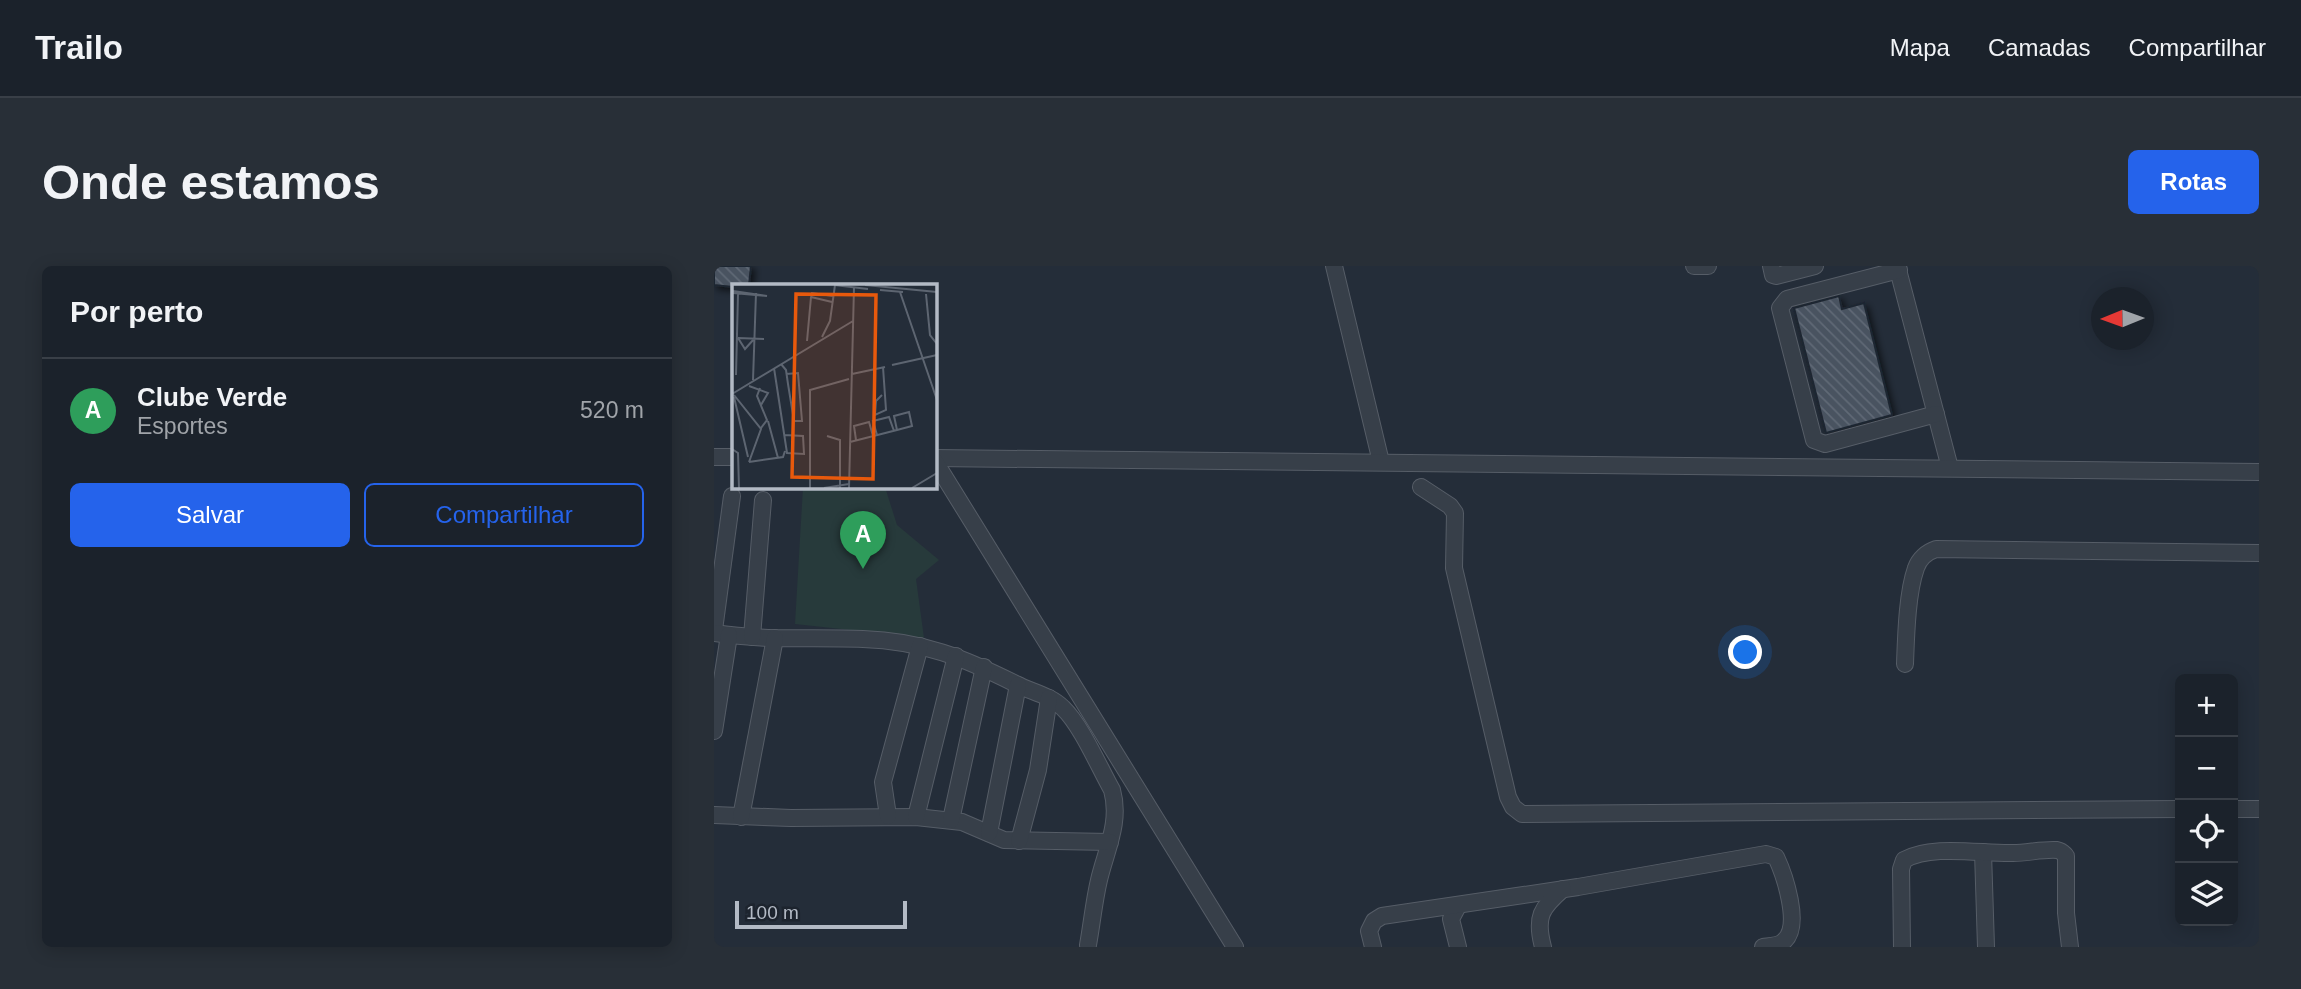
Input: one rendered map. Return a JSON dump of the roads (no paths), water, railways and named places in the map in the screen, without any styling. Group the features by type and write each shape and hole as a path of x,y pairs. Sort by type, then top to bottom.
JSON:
{"street":[{"path":"1334,266 1381,462"},
{"path":"1694,266 1707,266"},
{"path":"1770,266 1776,276 1815,266"},
{"path":"1936,414 1825,444 1814,440 1780,308 1783,303 1787,299 1898,268 1936,414 1950,468"},
{"path":"714,457 732,457"},
{"path":"936,459 2259,472"},
{"path":"936,462 1235,947"},
{"path":"1420,487 1450,506 1455,513 1454,568 1508,797 1513,807 1522,814 2175,809"},
{"path":"714,731 719,633 732,496"},
{"path":"751,637 763,500"},
{"path":"1905,664 1916,567 1930,551 1936,549 2259,553"},
{"path":"719,633 751,637 863,639 920,646 984,667 1049,698 1065,709 1112,790 1116,816 1097,890 1088,945"},
{"path":"741,817 775,638"},
{"path":"888,816 883,782 920,646"},
{"path":"916,817 956,656"},
{"path":"951,820 984,667"},
{"path":"989,833 1018,685"},
{"path":"1019,841 1038,770 1049,698"},
{"path":"2238,809 2259,809"},
{"path":"714,815 916,817 971,824 1004,840 1110,842"},
{"path":"1902,947 1901,869 1905,860 1913,855 1983,852 2062,852 2066,856 2066,913 2070,947"},
{"path":"1983,852 1986,947"},
{"path":"1373,947 1369,931 1374,920 1381,916 1458,906 1766,854 1776,857 1785,878 1791,931 1781,944 1763,947"},
{"path":"1543,947 1540,916 1545,904 1563,889"},
{"path":"1458,906 1451,919 1458,947"}],"place":[{"name":"Clube Verde","path":"863,569"}]}
